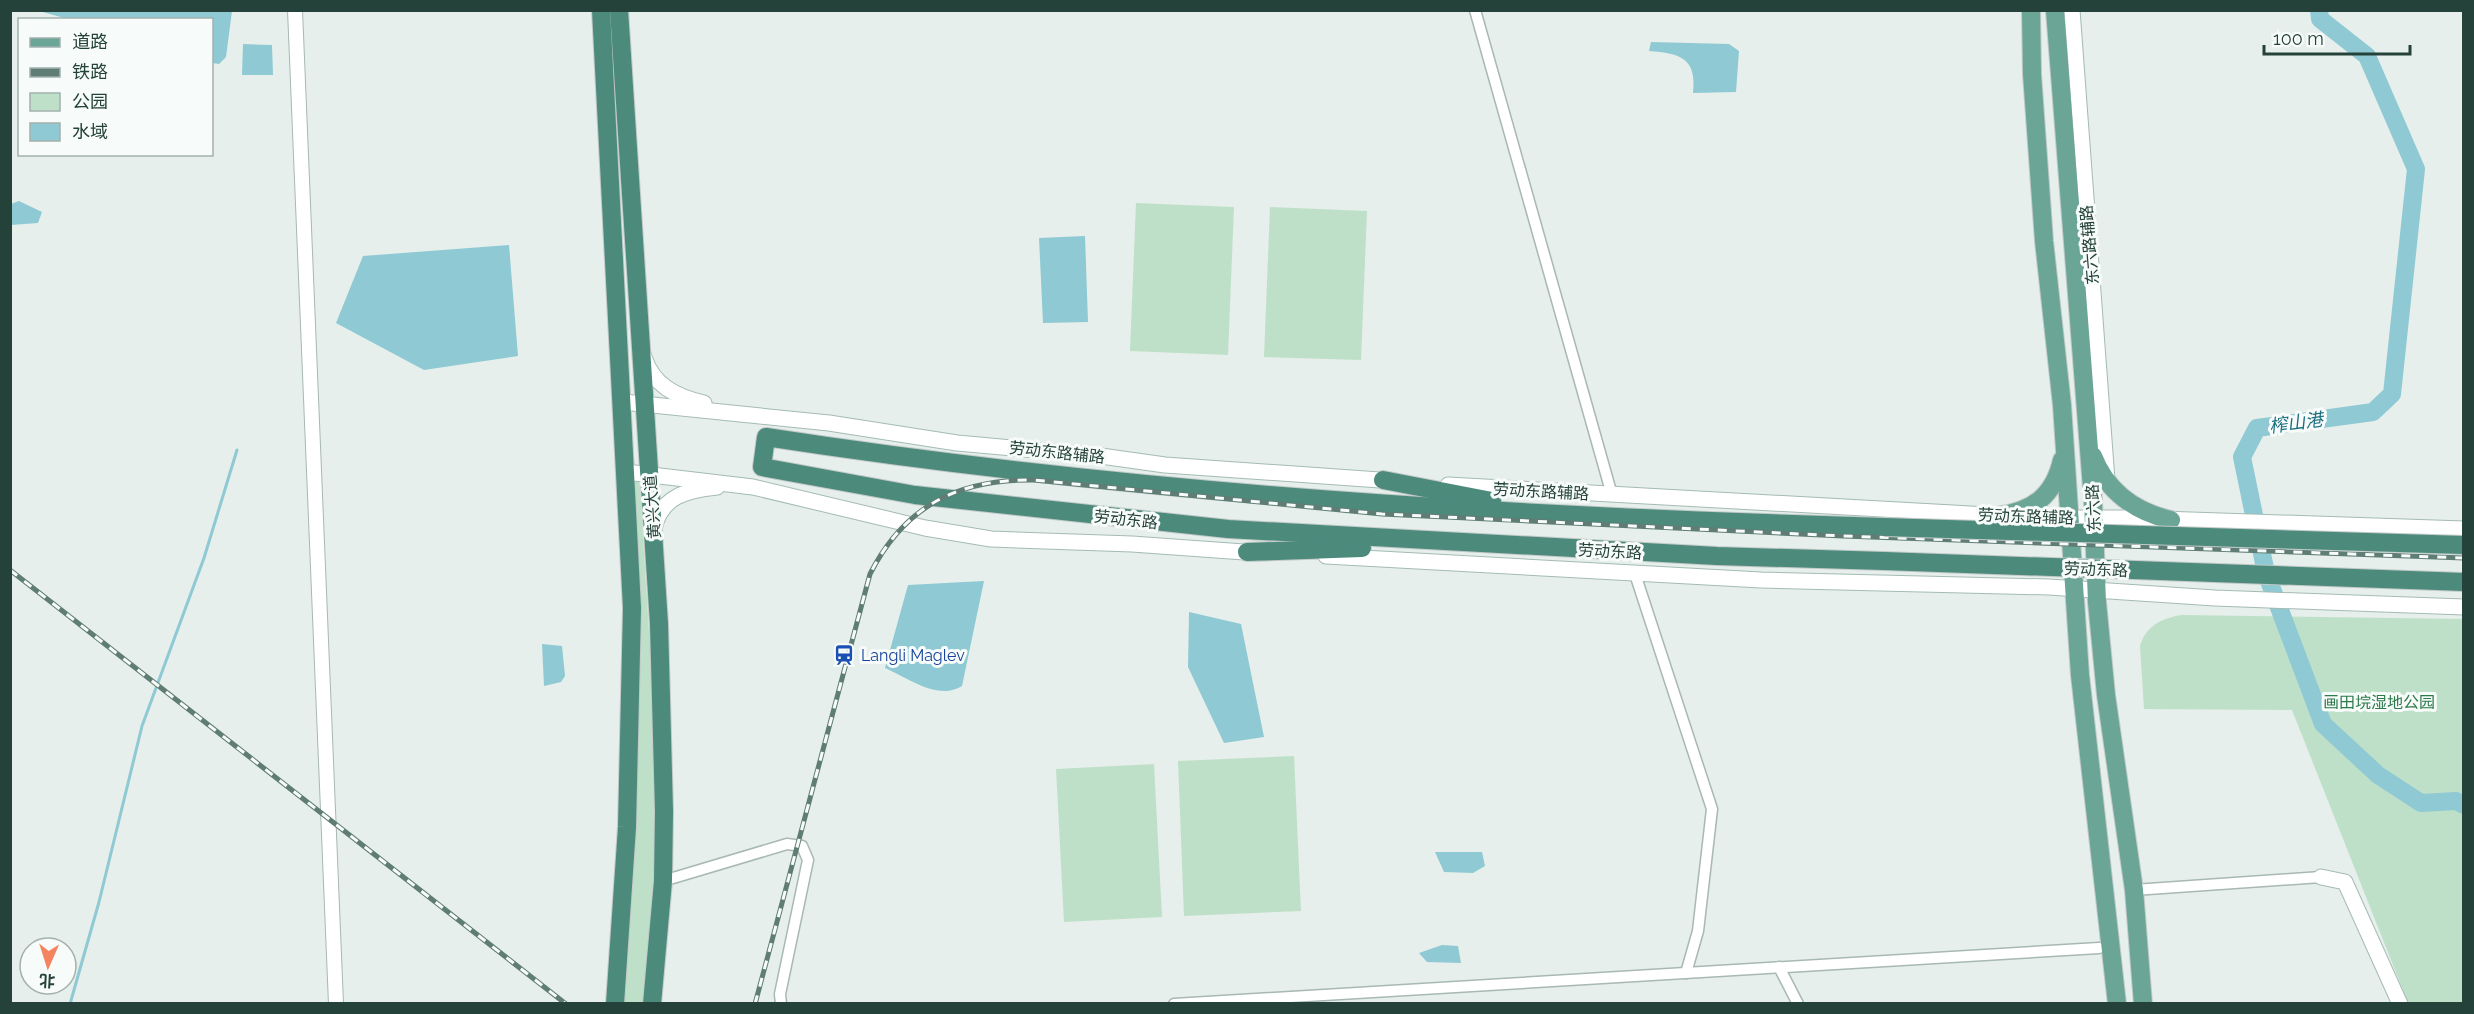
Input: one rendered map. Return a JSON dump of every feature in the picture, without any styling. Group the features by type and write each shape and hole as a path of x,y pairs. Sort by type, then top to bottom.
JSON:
{"highway":[{"name":"黄兴大道","path":"600,10 623,402 632,608 627,827 615,1004"},
{"name":"黄兴大道","path":"619,10 651,474 663,739 663,881 652,1004"},
{"name":"劳动东路","path":"2463,545 1643,519 1240,493 964,465 766,437 762,467 915,495 1151,522 1300,534 1717,556 2463,582"},
{"path":"1383,480 1489,501 1643,519"},
{"path":"1247,552 1544,547"}],"main road":[{"name":"东六路","path":"2031,10 2032,74 2044,241 2065,443 2073,588 2086,742 2117,1004"},
{"name":"东六路","path":"2055,10 2106,695 2134,890 2143,1004"},
{"name":"东六路辅路","path":"2072,10 2107,480"},
{"path":"642,351 652,376 673,392 693,400 796,419"},
{"name":"劳动东路辅路","path":"623,402 796,419 957,443 1101,456 1165,465 1612,495 1997,516 2463,530"},
{"path":"1997,516 2024,510 2044,498 2050,491 2060,469 2065,443"},
{"path":"2089,443 2095,460 2107,480 2132,506 2142,512 2171,520"},
{"path":"626,472 753,487 844,506 926,528 991,539 1132,544 1635,574 2073,588 2215,598 2463,606"},
{"path":"654,529 662,508 679,494 725,486 753,487"},
{"path":"2321,877 2340,890 2391,1004"},
{"path":"2321,877 2345,882 2400,1004"}],"street":[{"path":"295,10 336,1004"},
{"path":"1475,10 1612,495"},
{"path":"1635,574 1712,809 1698,930 1686,973"},
{"path":"663,881 787,844 802,846 808,860 780,994 781,1004"},
{"path":"2134,890 2321,877"},
{"path":"1174,1004 2099,948"},
{"path":"1779,967 1798,1004"}],"green space":[{"path":"1136,203 1234,207 1228,355 1130,351"},
{"path":"1270,207 1367,211 1361,360 1264,357"},
{"path":"639,473 654,710 655,859 644,1003 623,1004 638,759 639,597 635,474"},
{"name":"画田垸湿地公园","path":"2182,615 2463,619 2463,1003 2408,1003 2292,710 2144,709 2140,646 2146,633 2156,624"},
{"path":"1294,756 1301,911 1184,916 1178,761"},
{"path":"1154,764 1162,917 1064,922 1056,769"}],"water":[{"path":"39,11 232,11 226,57 219,64 213,63 213,18 64,18"},
{"path":"1651,42 1729,44 1739,51 1736,92 1693,93 1694,82 1689,65 1678,56 1649,51"},
{"path":"243,44 272,45 273,75 242,75"},
{"path":"19,201 42,212 38,223 11,225 11,204"},
{"path":"1085,236 1088,322 1043,323 1039,238"},
{"path":"509,245 518,356 424,370 336,323 363,256"},
{"path":"984,581 962,686 953,690 933,690 885,668 908,585"},
{"path":"1189,612 1241,624 1264,737 1224,743 1188,667"},
{"path":"542,644 562,646 565,676 561,682 544,686"},
{"path":"1435,852 1482,852 1485,866 1473,873 1444,872"},
{"path":"1442,945 1458,946 1461,963 1427,962 1419,953"}],"waterway":[{"name":"榨山港","path":"2319,10 2320,19 2367,56 2416,169 2392,394 2373,412 2257,428 2242,457 2266,573 2323,724 2378,775 2421,803 2456,801 2464,805"},
{"path":"70,1004 99,902 142,726 204,558 237,450"}],"railway":[{"path":"755,1004 870,574 884,550 900,530 917,514 958,491 1007,481 1034,480 1382,514 1843,536 2464,558"},
{"path":"10,570 566,1004"}],"place":[{"name":"Langli Maglev","path":"844,655"}]}
